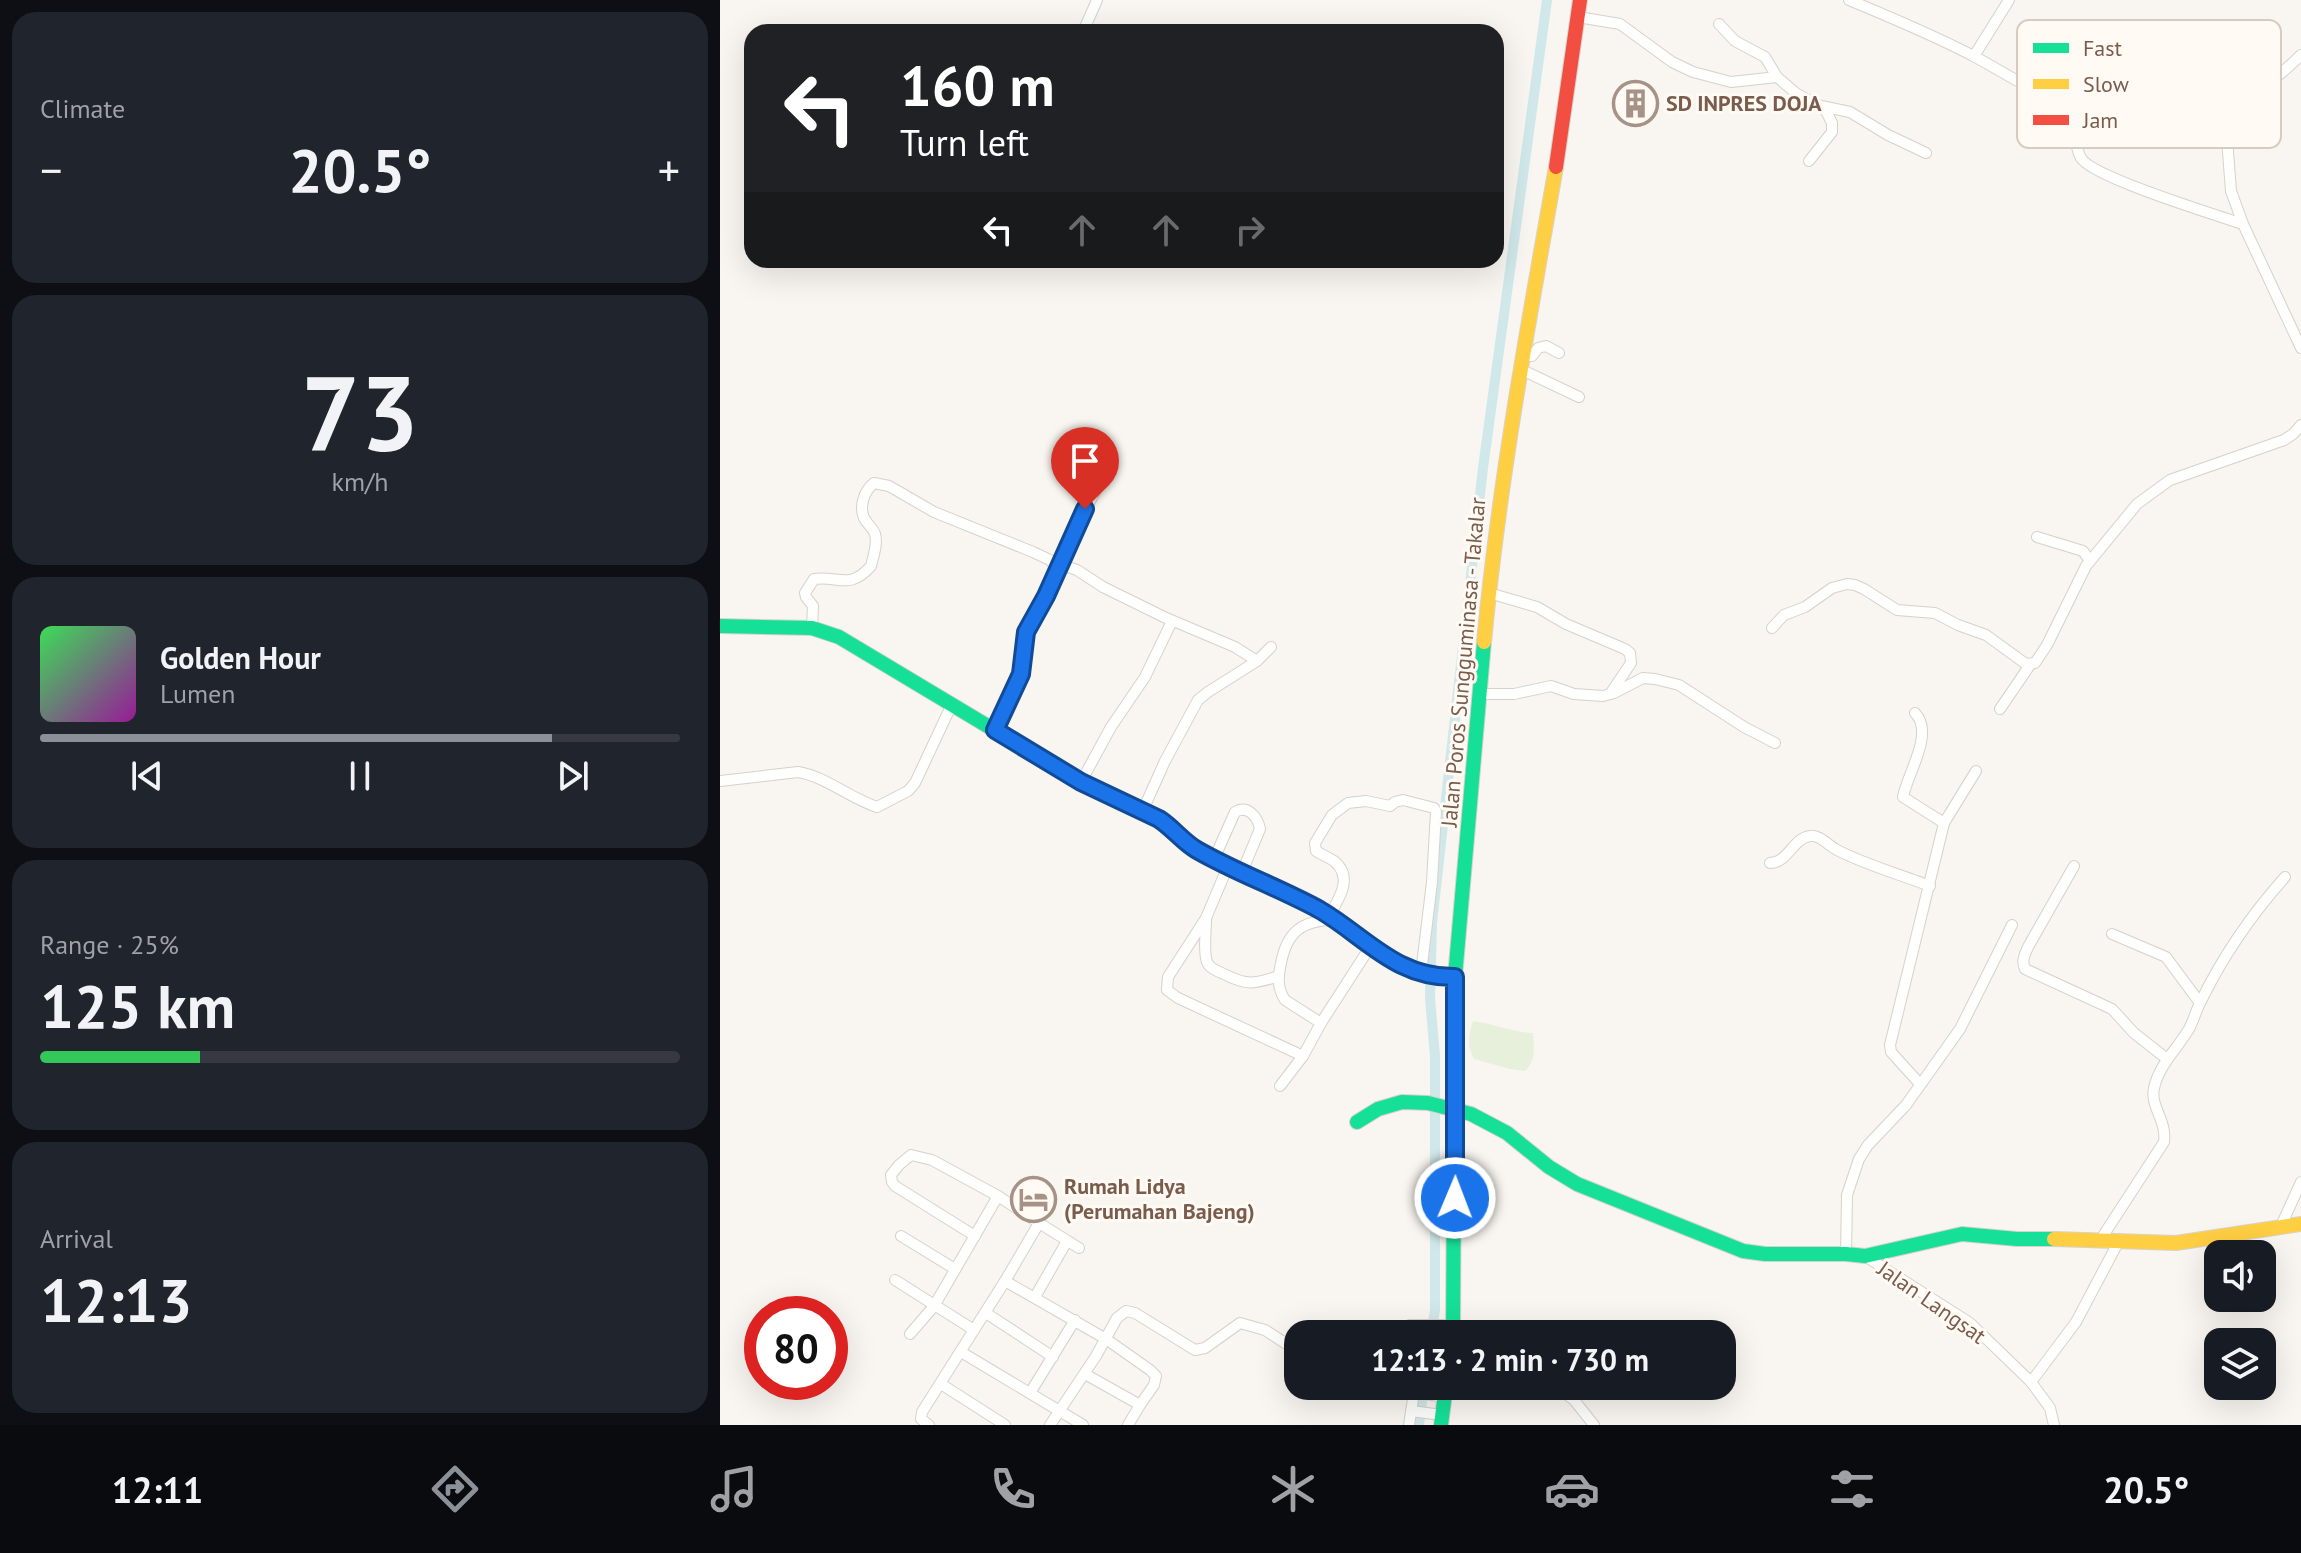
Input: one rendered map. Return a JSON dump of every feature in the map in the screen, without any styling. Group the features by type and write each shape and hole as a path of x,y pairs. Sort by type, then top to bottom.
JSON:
{"main road":[{"name":"Jalan Poros Sungguminasa - Takalar","path":"1450,1320 1451,977 1501,487 1561,141 1580,0"},
{"path":"720,626 812,628 839,637 1081,782 1171,826 1190,845 1214,859 1332,918 1385,957 1424,974 1451,977"},
{"path":"1357,1122 1384,1106 1401,1102 1451,1108 1498,1126 1566,1178 1720,1243 1765,1254 1865,1256 1962,1234 2017,1239 2120,1239 2176,1243 2301,1224"}],"street":[{"path":"1086,24 1097,0"},
{"path":"1849,0 1974,56 2017,79"},
{"path":"1974,56 2009,0"},
{"path":"1578,17 1620,24 1672,62 1693,72 1731,82 1777,77"},
{"path":"1719,24 1735,41 1765,57 1777,77 1797,94 1824,107 1850,112 1926,153"},
{"path":"2281,71 2301,55"},
{"path":"1809,161 1832,132 1832,123 1824,107"},
{"path":"2078,148 2080,157 2089,167 2243,224"},
{"path":"2228,148 2231,191 2243,224 2301,348"},
{"path":"1521,362 1538,348 1546,346 1559,353"},
{"path":"1521,362 1579,397"},
{"path":"2000,709 2030,665 2038,660 2090,561 2137,504 2170,480 2284,440 2301,425"},
{"path":"995,730 1021,674 1026,632 1111,460"},
{"path":"812,628 813,606 805,593 814,579 852,580 871,566 876,540 875,533 863,516 863,501 868,488 874,483 889,486 934,512 1033,552 1050,560 1057,569"},
{"path":"2037,537 2083,551 2090,561"},
{"path":"1057,569 1068,567 1077,570 1103,587 1172,621 1235,647 1257,661"},
{"path":"1772,628 1784,615 1805,607 1832,588 1855,585 1897,610 1935,613 1986,635 2030,665"},
{"path":"1489,593 1537,607 1630,653 1631,663 1609,695"},
{"path":"1081,782 1111,727 1145,677 1172,621"},
{"path":"1143,810 1198,700 1257,661 1271,647"},
{"path":"1481,694 1514,694 1551,686 1574,694 1609,695 1643,678 1666,681 1679,685 1775,743"},
{"path":"720,781 798,772 829,782 860,801 877,807 908,791 915,783 952,704"},
{"path":"1915,713 1921,721 1923,732 1903,797 1944,823"},
{"path":"1920,1084 1891,1052 1890,1045 1944,823 1976,771"},
{"path":"1321,1023 1285,1000 1279,976 1284,948 1294,931 1332,918 1343,889 1343,873 1334,862 1316,851 1315,843 1332,815 1342,806 1358,801 1390,806 1403,800 1434,808 1432,882 1424,974"},
{"path":"1214,859 1235,812 1246,810 1255,816 1260,833 1168,977 1167,990 1303,1056"},
{"path":"1770,863 1780,862 1809,835 1835,850 1930,886"},
{"path":"2074,866 2028,947 2023,965 2025,969 2112,1009 2134,1033 2167,1059"},
{"path":"2101,1239 2164,1142 2164,1125 2154,1095 2167,1059 2188,1031 2228,953 2285,877"},
{"path":"1206,918 1205,955 1213,969 1249,984 1279,976"},
{"path":"1846,1254 1847,1195 1859,1159 1868,1145 1906,1105 1967,1017 2012,925"},
{"path":"2112,934 2166,957 2200,1003"},
{"path":"1280,1086 1303,1056 1370,947"},
{"path":"975,1236 899,1189 892,1182 894,1171 911,1155 932,1160 998,1196 1079,1248"},
{"path":"2280,1228 2301,1182"},
{"path":"910,1334 934,1306 998,1196"},
{"path":"929,1425 921,1419 921,1415 1039,1223"},
{"path":"901,1236 955,1269"},
{"path":"2031,1382 2076,1322 2120,1239"},
{"path":"1035,1297 1067,1241"},
{"name":"Jalan Langsat","path":"1865,1256 1970,1323 2031,1382 2050,1408 2054,1425"},
{"path":"895,1280 974,1330"},
{"path":"1005,1281 1106,1339 1156,1376 1154,1385 1128,1425"},
{"path":"1050,1425 1122,1313 1129,1311 1195,1350 1205,1348 1240,1323 1265,1330 1284,1342"},
{"path":"986,1313 1053,1357"},
{"path":"1030,1393 1075,1320"},
{"path":"961,1352 1083,1425"},
{"path":"1085,1374 1140,1405"},
{"path":"941,1384 1005,1425"},
{"path":"1409,1425 1414,1400"},
{"path":"1574,1400 1594,1425"},
{"path":"1413,1411 1438,1418"}],"green space":[{"path":"1473,1021 1533,1033 1533,1058 1529,1067 1525,1071 1510,1069 1474,1059 1469,1040"}],"waterway":[{"path":"1433,1320 1435,1056 1430,998 1432,923 1483,468 1547,0"},
{"path":"1419,1425 1422,1400"}],"traffic: fast":[{"path":"720,626 812,628 839,637 1081,782 1159,819 1197,850 1320,910 1399,964 1435,976 1455,977"},
{"path":"1453,1320 1455,977 1484,642"},
{"path":"1357,1122 1378,1109 1402,1102 1428,1103 1471,1114 1507,1133 1549,1167 1577,1184 1743,1251 1865,1256 1962,1234 2054,1239"},
{"path":"1441,1425 1444,1400"}],"traffic: slow":[{"path":"1484,642 1506,463 1556,167"},
{"path":"2054,1239 2176,1243 2301,1224"}],"traffic: jam":[{"path":"1556,167 1580,0"}],"place":[{"name":"SD INPRES DOJA","path":"1635,103"},
{"name":"Rumah Lidya (Perumahan Bajeng)","path":"1033,1199"}],"route":[{"path":"1085,509 1046,596 1026,632 1021,674 995,730 1081,782 1171,826 1195,848 1316,908 1385,957 1421,973 1455,977 1455,1198"}]}
